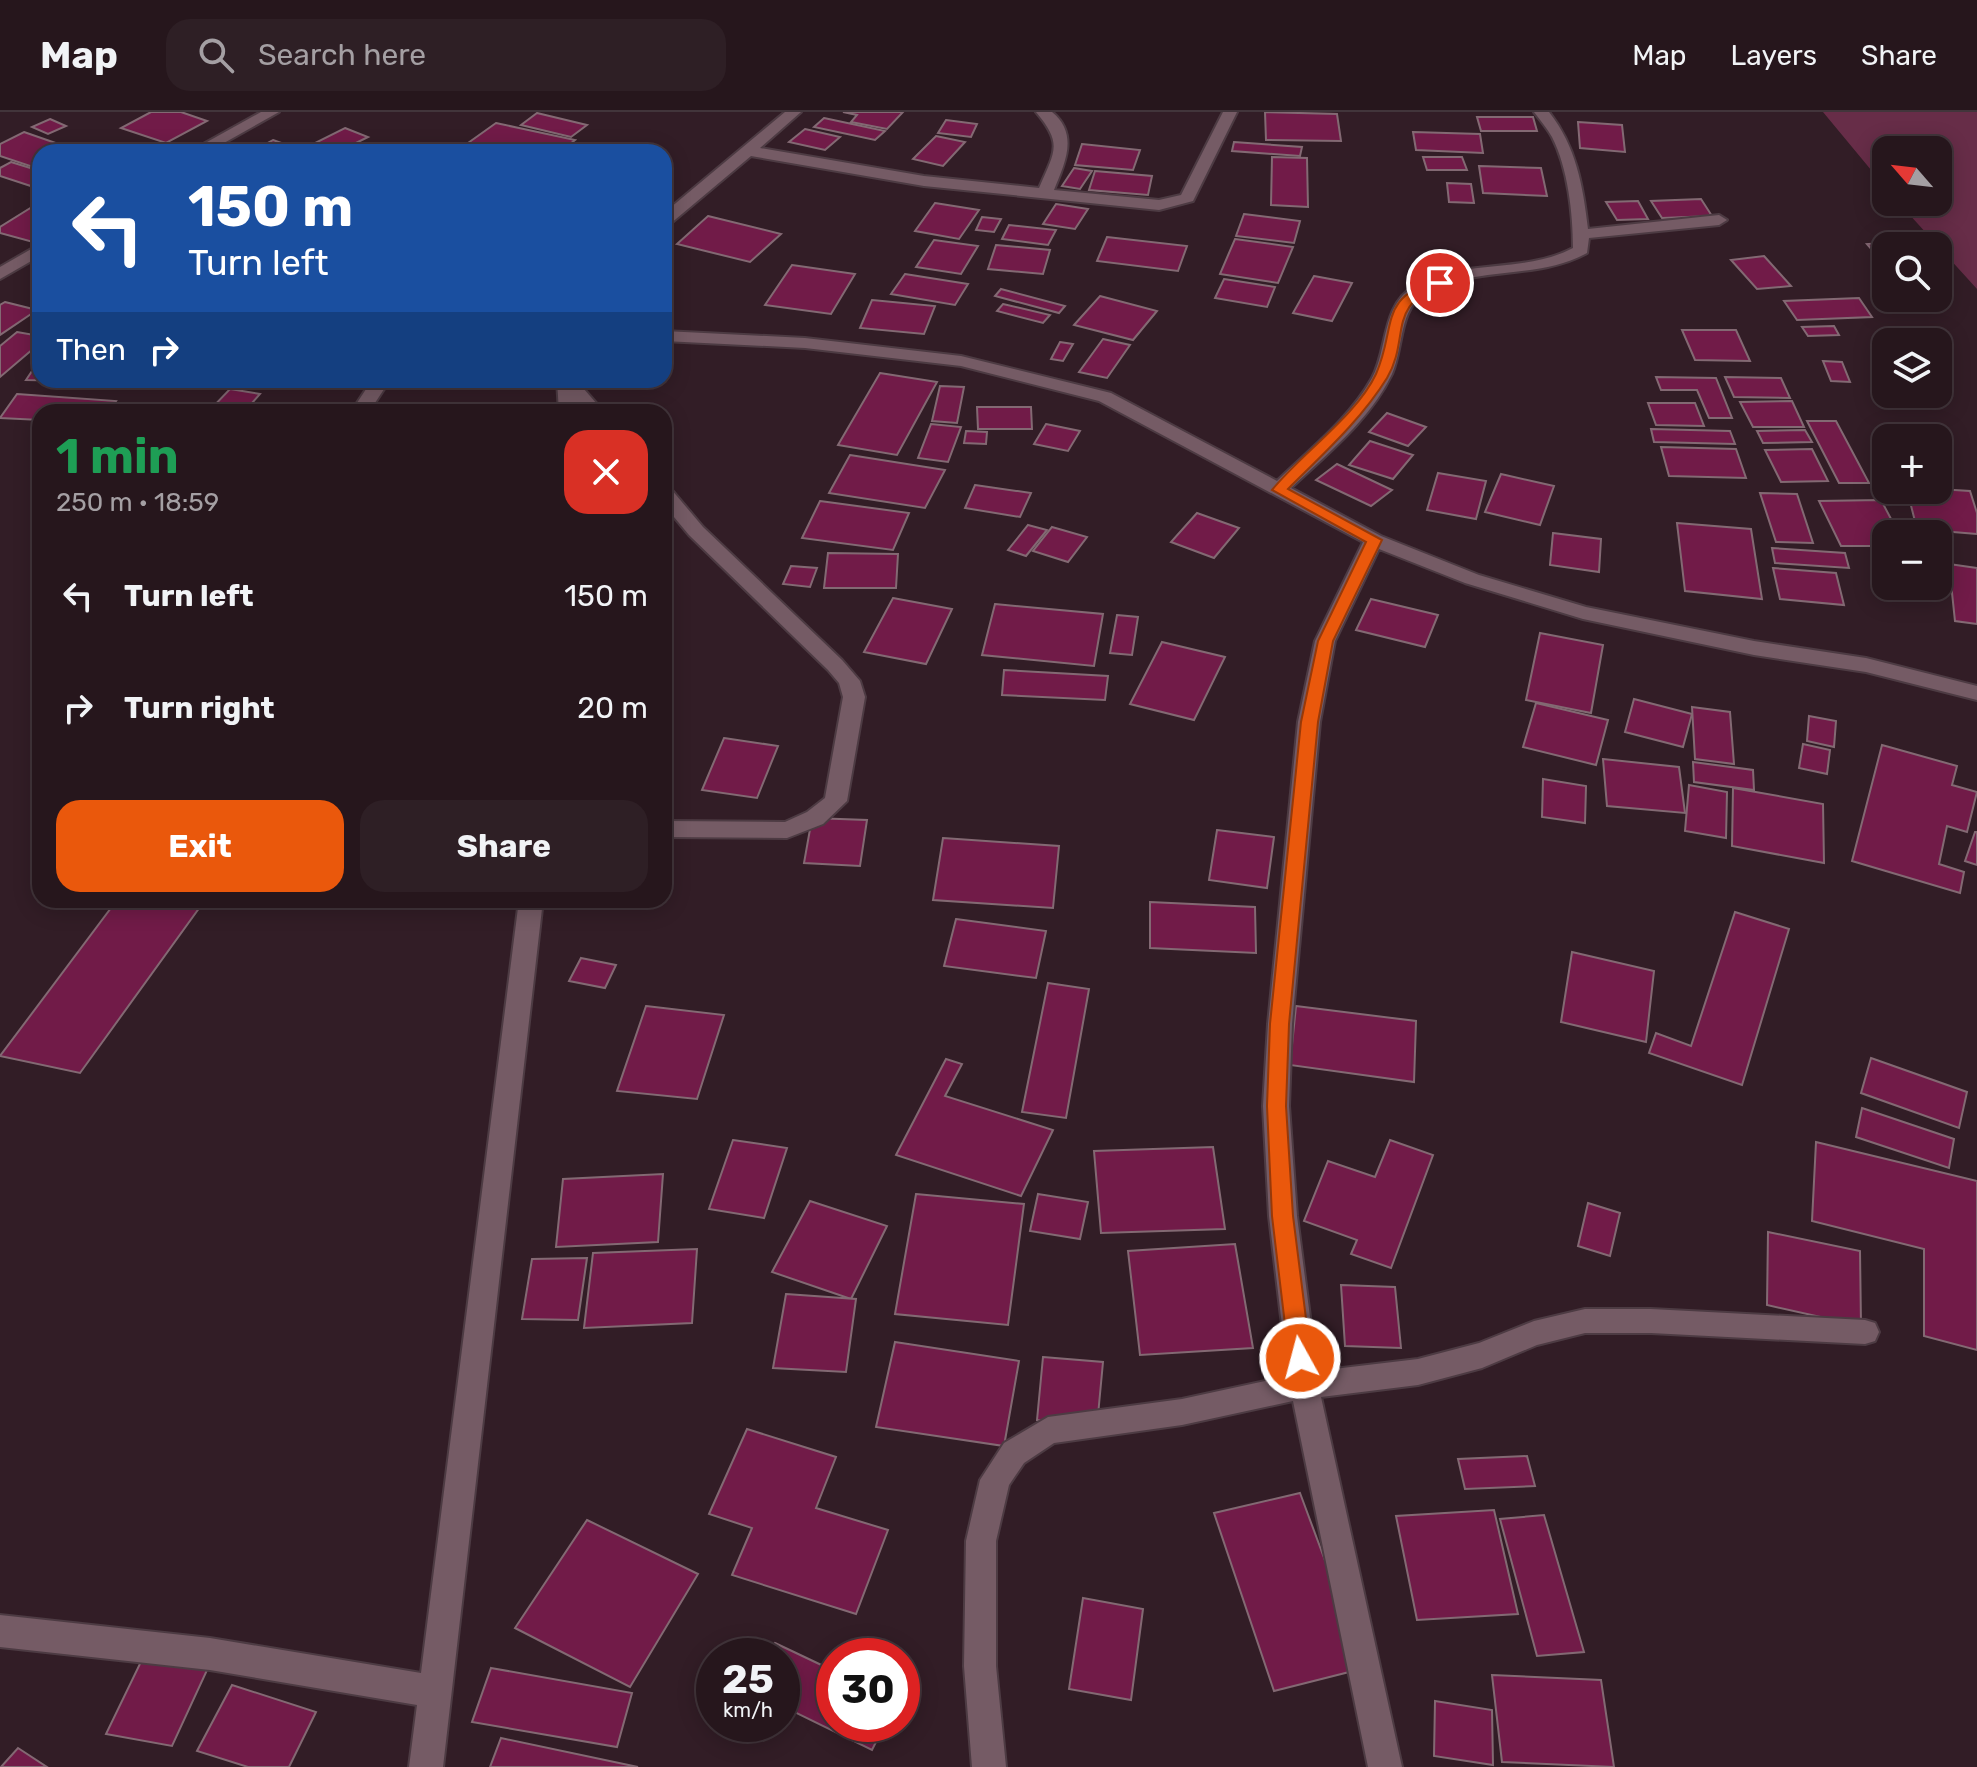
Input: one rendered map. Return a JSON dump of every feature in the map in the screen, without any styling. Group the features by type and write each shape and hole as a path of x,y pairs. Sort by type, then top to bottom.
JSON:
{"street":[{"path":"212,144 272,112"},
{"path":"672,214 794,112"},
{"path":"1043,112 1053,118 1063,131 1063,146 1044,194"},
{"path":"748,151 924,181 1159,205 1187,198 1230,112"},
{"path":"1279,490 1349,419 1382,375 1401,306 1421,289 1504,268 1571,258 1581,250 1583,234 1563,147 1541,112"},
{"path":"1583,234 1719,220"},
{"path":"0,249 32,255"},
{"path":"0,274 32,258"},
{"path":"672,336 805,343 961,361 1105,397 1374,540 1472,579 1583,613 1754,648 1866,665 1977,693"},
{"path":"573,388 588,404"},
{"path":"672,502 696,531 835,665 849,681 854,697 836,801 815,818 787,830 672,829"},
{"path":"1374,540 1325,641 1312,709 1280,1024 1276,1106 1283,1216 1304,1386 1385,1767"},
{"path":"426,1767 530,908"},
{"path":"989,1767 980,1666 981,1541 995,1480 1014,1453 1048,1430 1182,1412 1304,1386 1418,1372 1482,1355 1534,1333 1585,1321 1651,1321 1865,1332"},
{"path":"0,1631 210,1654 436,1692"}],"shaded area":[{"path":"1823,112 1977,112 1977,289 1952,261 1952,232 1925,232 1911,216 1952,216 1952,136 1872,136 1872,171"}],"building":[{"path":"151,112 181,112 207,121 166,143 121,128"},
{"path":"843,112 903,112 887,129 851,122 857,115"},
{"path":"1265,112 1337,114 1341,141 1266,140"},
{"path":"537,113 587,125 571,137 521,125"},
{"path":"1477,117 1533,117 1537,131 1481,131"},
{"path":"824,118 885,131 875,140 814,127"},
{"path":"50,119 66,126 48,134 32,127"},
{"path":"946,120 977,124 971,137 938,133"},
{"path":"1578,122 1622,125 1625,152 1580,148"},
{"path":"496,123 575,140 570,144 468,143"},
{"path":"345,128 368,137 354,144 313,144"},
{"path":"805,129 840,137 825,150 789,142"},
{"path":"24,132 58,144 32,144 32,167 0,156 0,144"},
{"path":"1413,132 1480,134 1483,153 1416,150"},
{"path":"936,136 965,142 943,166 913,159"},
{"path":"1234,142 1302,147 1300,156 1232,151"},
{"path":"1082,144 1140,150 1133,170 1075,165"},
{"path":"1272,157 1307,158 1308,207 1271,205"},
{"path":"1423,157 1462,157 1467,170 1427,170"},
{"path":"11,162 32,169 32,186 0,176 0,168"},
{"path":"1479,166 1541,168 1547,196 1483,193"},
{"path":"1074,168 1092,171 1080,189 1062,186"},
{"path":"1095,171 1152,176 1148,195 1089,190"},
{"path":"1447,183 1471,184 1474,203 1449,202"},
{"path":"1701,199 1712,216 1662,218 1651,201"},
{"path":"1638,201 1648,219 1617,220 1606,202"},
{"path":"935,203 979,210 959,239 915,231"},
{"path":"1056,204 1088,209 1075,229 1043,224"},
{"path":"32,207 32,242 0,233 0,227"},
{"path":"1244,214 1300,221 1294,243 1236,236"},
{"path":"708,216 781,234 750,262 677,244"},
{"path":"982,217 1001,219 994,232 976,230"},
{"path":"1009,225 1056,230 1048,245 1002,239"},
{"path":"1107,237 1187,246 1178,271 1097,261"},
{"path":"1235,239 1293,247 1278,283 1220,274"},
{"path":"934,240 978,246 961,274 916,267"},
{"path":"996,245 1050,250 1043,274 988,269"},
{"path":"1764,256 1791,286 1757,289 1731,260"},
{"path":"792,265 855,274 831,314 765,305"},
{"path":"905,274 968,284 955,305 891,294"},
{"path":"1314,276 1352,283 1332,321 1293,313"},
{"path":"1224,279 1275,287 1267,307 1215,298"},
{"path":"1001,289 1065,306 1059,313 995,296"},
{"path":"1100,296 1157,311 1133,340 1074,325"},
{"path":"1859,298 1872,317 1797,320 1784,301"},
{"path":"872,300 935,306 924,334 860,328"},
{"path":"5,302 32,309 32,313 0,335 0,305"},
{"path":"1003,304 1050,315 1043,323 997,311"},
{"path":"1834,326 1839,335 1808,336 1802,327"},
{"path":"1682,330 1736,330 1750,361 1695,360"},
{"path":"17,332 32,335 32,350 0,377 0,346"},
{"path":"1103,339 1130,345 1107,378 1079,372"},
{"path":"1060,342 1073,344 1063,361 1051,359"},
{"path":"1823,361 1842,362 1850,382 1831,381"},
{"path":"880,373 937,382 897,455 838,445"},
{"path":"1656,377 1716,378 1732,418 1709,418 1697,390 1661,390"},
{"path":"1725,377 1781,378 1790,398 1734,397"},
{"path":"940,386 964,387 957,423 932,421"},
{"path":"230,389 260,394 251,404 216,404"},
{"path":"17,394 116,401 114,404 32,404 32,420 0,418"},
{"path":"1792,401 1804,427 1753,427 1740,402"},
{"path":"1648,403 1695,403 1704,426 1656,425"},
{"path":"977,407 1031,407 1032,429 978,429"},
{"path":"1387,413 1426,427 1408,446 1369,432"},
{"path":"1807,421 1836,421 1869,483 1839,483"},
{"path":"931,424 961,427 948,462 918,458"},
{"path":"1046,424 1080,431 1068,451 1034,444"},
{"path":"1651,429 1730,431 1735,444 1654,442"},
{"path":"1805,430 1812,442 1763,443 1757,431"},
{"path":"966,431 987,432 986,444 964,443"},
{"path":"1370,441 1413,455 1393,479 1349,465"},
{"path":"1661,447 1736,449 1746,478 1669,476"},
{"path":"1812,449 1828,481 1781,482 1765,450"},
{"path":"850,455 945,470 925,508 829,493"},
{"path":"1337,464 1392,490 1371,506 1316,480"},
{"path":"1438,473 1486,481 1476,519 1427,510"},
{"path":"1501,474 1554,486 1540,525 1485,512"},
{"path":"975,485 1031,493 1020,517 965,508"},
{"path":"1952,490 1970,491 1977,513 1977,534 1952,532 1952,520 1915,520 1911,504 1952,504"},
{"path":"1760,493 1797,494 1813,543 1776,542"},
{"path":"1872,500 1872,504 1883,504 1892,520 1872,520 1872,546 1841,546 1819,501"},
{"path":"820,501 909,513 893,550 802,538"},
{"path":"1197,513 1239,528 1214,558 1171,542"},
{"path":"1677,523 1751,529 1762,599 1685,591"},
{"path":"1028,525 1047,530 1026,556 1008,550"},
{"path":"1052,527 1087,537 1068,562 1033,551"},
{"path":"1553,533 1601,539 1599,572 1550,565"},
{"path":"1772,548 1845,553 1849,568 1775,563"},
{"path":"828,553 898,554 896,588 824,588"},
{"path":"1952,564 1977,568 1977,624 1955,621"},
{"path":"791,566 817,568 810,587 783,584"},
{"path":"1773,568 1836,573 1844,605 1780,599"},
{"path":"893,598 952,609 926,664 864,652"},
{"path":"1371,599 1438,615 1425,647 1356,630"},
{"path":"995,604 1103,614 1094,666 982,655"},
{"path":"1117,615 1138,617 1132,655 1110,653"},
{"path":"1540,633 1603,645 1591,713 1526,700"},
{"path":"1162,642 1225,657 1194,720 1130,704"},
{"path":"1004,670 1108,676 1105,700 1002,695"},
{"path":"1634,699 1692,714 1683,747 1625,732"},
{"path":"1536,703 1608,720 1596,765 1523,747"},
{"path":"1692,707 1730,712 1734,764 1695,759"},
{"path":"1809,716 1836,721 1834,747 1807,741"},
{"path":"724,738 778,746 757,798 702,790"},
{"path":"1803,744 1830,750 1827,774 1799,768"},
{"path":"1882,745 1957,766 1952,785 1977,792 1967,832 1947,826 1939,864 1964,872 1960,893 1852,861"},
{"path":"1603,759 1679,767 1685,813 1607,806"},
{"path":"1693,762 1753,770 1754,790 1694,782"},
{"path":"1543,779 1586,786 1585,823 1542,817"},
{"path":"1689,785 1727,792 1726,838 1685,831"},
{"path":"1733,788 1823,804 1824,863 1732,846"},
{"path":"812,818 867,820 860,866 804,863"},
{"path":"1217,830 1274,837 1267,888 1209,880"},
{"path":"1977,832 1977,865 1965,861"},
{"path":"943,838 1059,846 1053,908 933,900"},
{"path":"1150,902 1255,907 1256,953 1150,948"},
{"path":"111,908 199,908 80,1073 0,1056"},
{"path":"1735,912 1789,929 1742,1085 1649,1053 1656,1033 1691,1046"},
{"path":"956,919 1046,931 1036,978 944,966"},
{"path":"1572,952 1654,971 1646,1042 1561,1022"},
{"path":"581,958 616,965 605,988 569,981"},
{"path":"1048,983 1089,989 1066,1118 1022,1112"},
{"path":"646,1006 724,1015 697,1099 617,1091"},
{"path":"1296,1006 1416,1021 1414,1082 1290,1065"},
{"path":"1871,1058 1967,1092 1959,1128 1861,1093"},
{"path":"946,1059 962,1064 945,1096 1053,1130 1021,1196 896,1155"},
{"path":"1862,1108 1954,1139 1949,1168 1856,1137"},
{"path":"733,1140 787,1148 764,1218 709,1209"},
{"path":"1390,1140 1433,1155 1391,1268 1351,1254 1357,1240 1304,1221 1328,1161 1375,1177"},
{"path":"1816,1142 1977,1181 1977,1350 1924,1336 1924,1249 1812,1221"},
{"path":"1213,1147 1225,1229 1101,1233 1094,1151"},
{"path":"663,1174 658,1242 556,1247 563,1179"},
{"path":"916,1194 1024,1204 1008,1325 895,1314"},
{"path":"1038,1194 1088,1202 1080,1239 1030,1231"},
{"path":"810,1201 887,1226 851,1299 772,1272"},
{"path":"1588,1203 1620,1213 1610,1256 1578,1246"},
{"path":"1768,1232 1860,1251 1861,1326 1767,1305"},
{"path":"1235,1244 1253,1348 1140,1355 1128,1251"},
{"path":"697,1249 692,1323 584,1328 593,1253"},
{"path":"587,1258 578,1320 522,1319 532,1259"},
{"path":"1341,1285 1395,1287 1401,1348 1345,1346"},
{"path":"786,1294 856,1299 846,1372 773,1368"},
{"path":"895,1342 1019,1361 1004,1446 876,1427"},
{"path":"1043,1357 1103,1362 1097,1426 1037,1420"},
{"path":"747,1429 836,1457 816,1508 888,1530 856,1614 732,1575 752,1528 709,1514"},
{"path":"1527,1456 1535,1486 1465,1489 1458,1459"},
{"path":"1300,1493 1365,1668 1274,1691 1214,1513"},
{"path":"1494,1510 1518,1614 1417,1620 1396,1516"},
{"path":"1544,1515 1584,1652 1537,1656 1500,1519"},
{"path":"587,1520 698,1574 630,1687 515,1628"},
{"path":"1083,1598 1143,1609 1131,1700 1069,1689"},
{"path":"150,1643 214,1655 172,1746 106,1734"},
{"path":"800,1655 816,1662 816,1723 800,1715"},
{"path":"491,1668 632,1693 617,1747 472,1722"},
{"path":"1492,1675 1601,1680 1614,1767 1502,1762"},
{"path":"232,1685 316,1712 289,1767 248,1767 197,1751"},
{"path":"1435,1701 1492,1710 1493,1765 1434,1756"},
{"path":"501,1738 638,1767 490,1767"},
{"path":"856,1742 876,1742 872,1750"},
{"path":"18,1748 47,1767 1,1767"}],"route":[{"path":"1300,1358 1283,1216 1276,1106 1280,1024 1309,722 1325,641 1374,540 1279,490 1349,419 1382,375 1401,306 1421,289 1440,283"}]}
